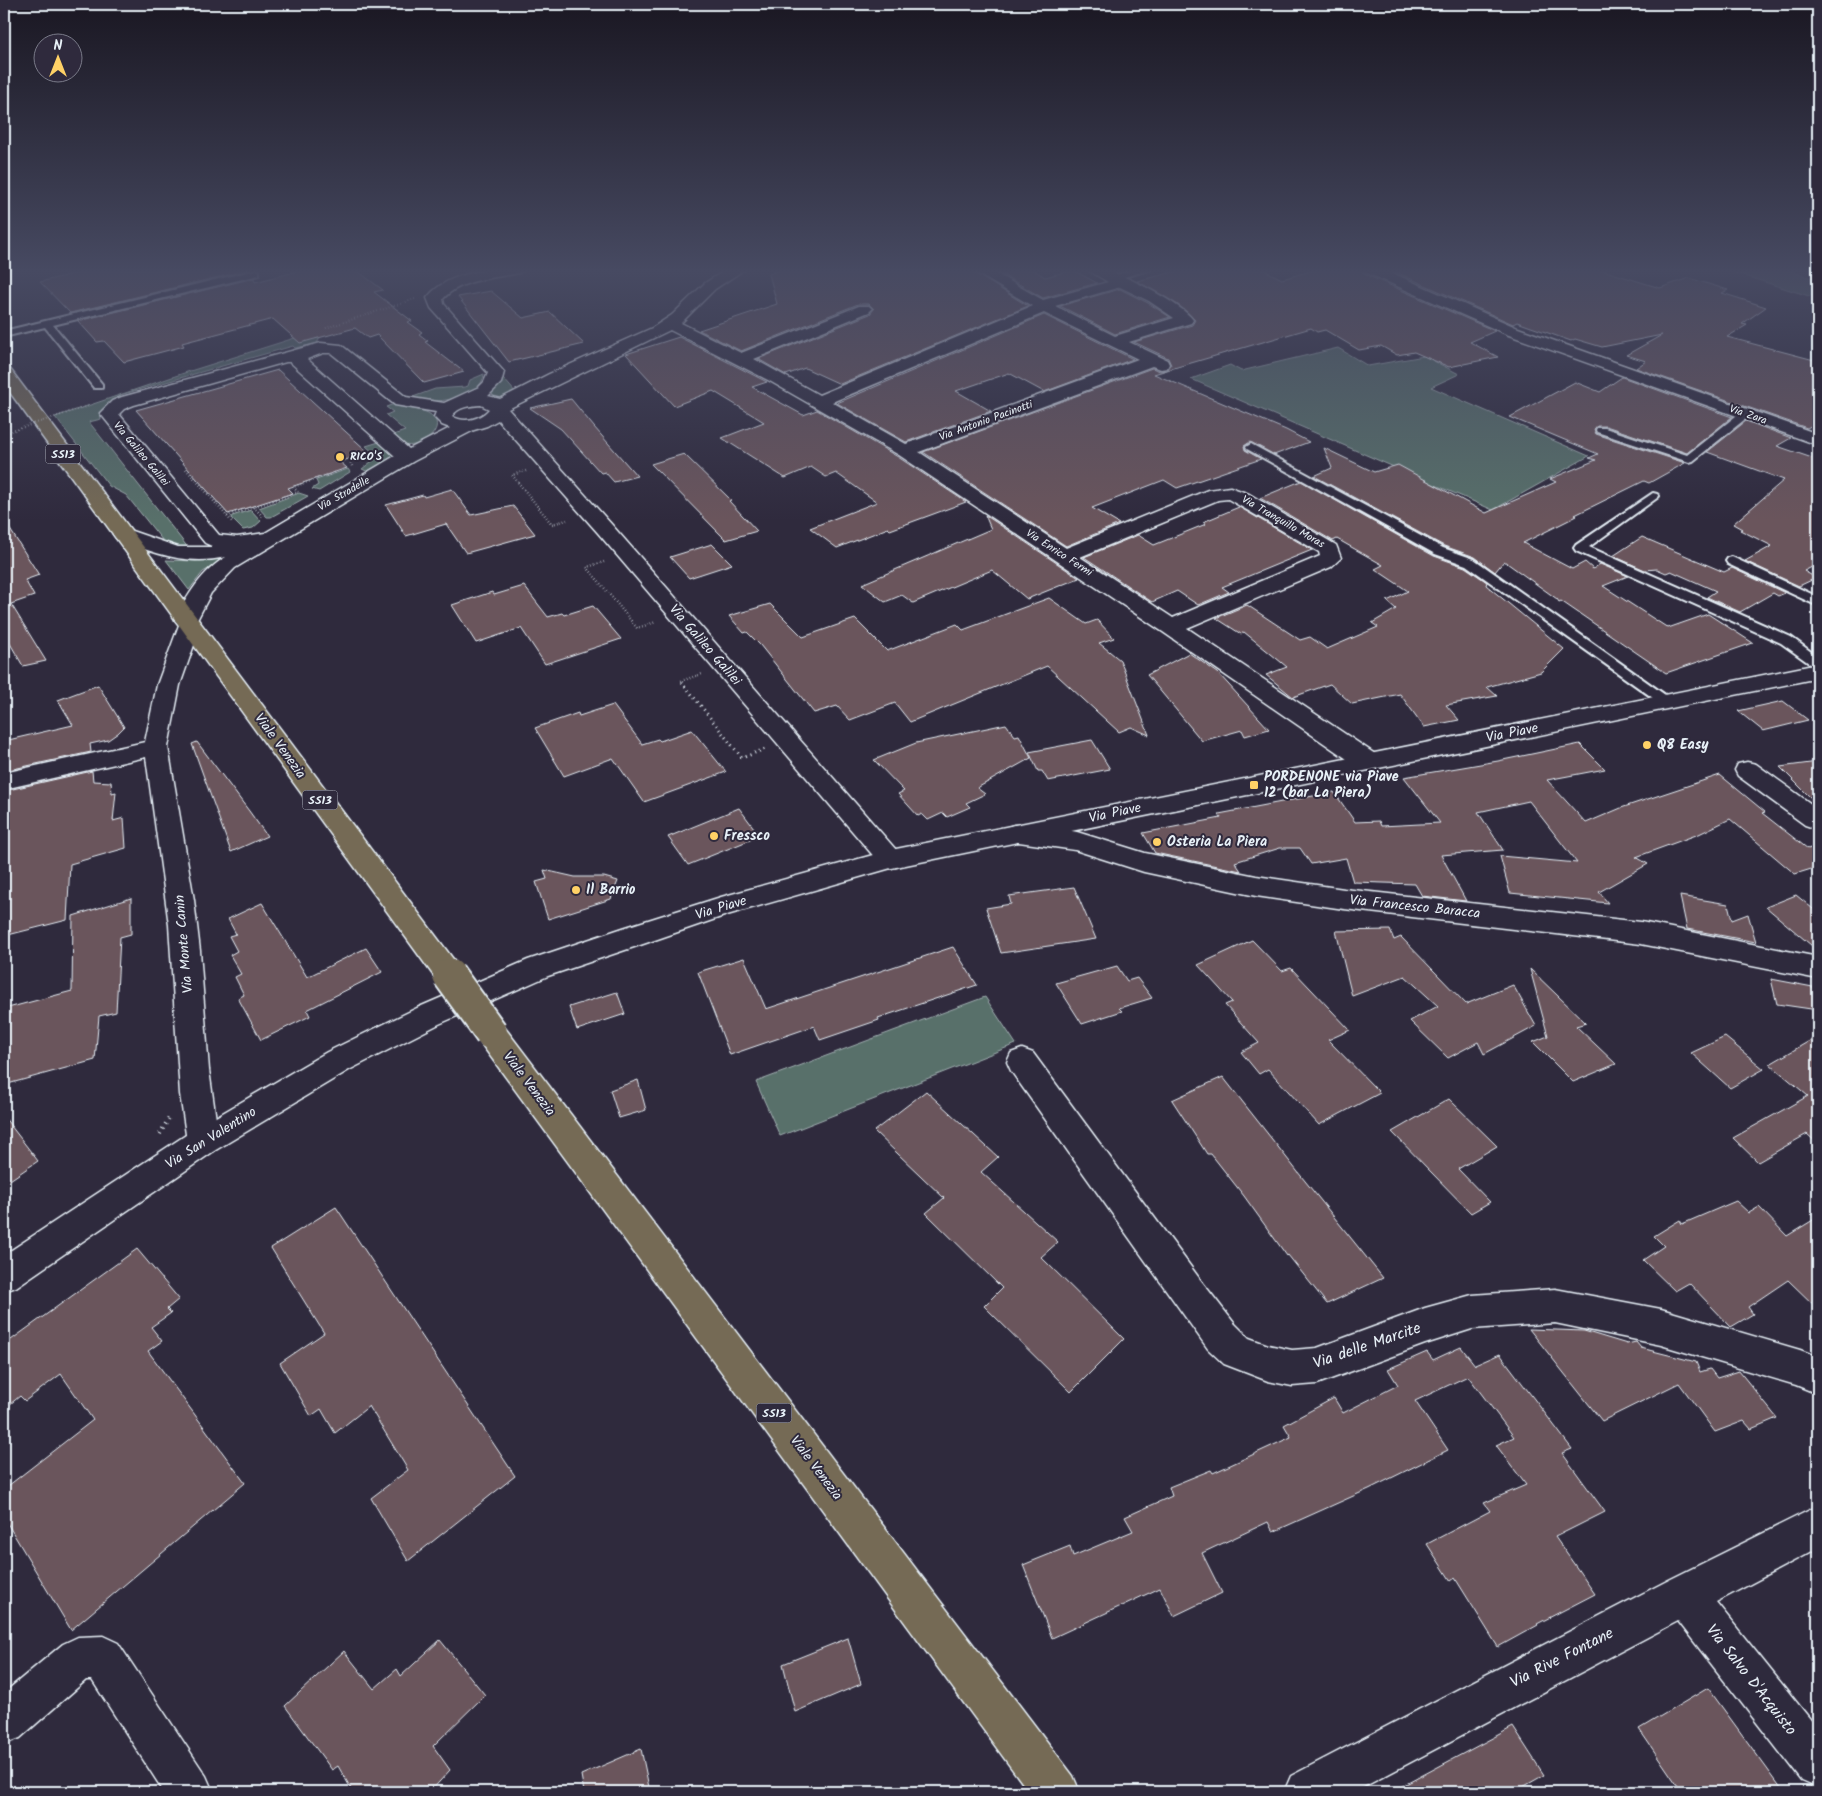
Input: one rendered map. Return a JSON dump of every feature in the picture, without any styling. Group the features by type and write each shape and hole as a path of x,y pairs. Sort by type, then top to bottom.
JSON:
{"main road":[{"name":"Viale Venezia","path":"4,373 491,1033 1057,1792"}],"street":[{"name":"Via Galileo Galilei","path":"271,530 238,544 223,544 212,539 109,413 118,405 128,401 285,357 299,356 308,353"},
{"name":"Via Galileo Galilei","path":"341,353 401,400 446,414"},
{"path":"479,353 496,372 493,382 487,389 446,414 456,424 497,425 518,432"},
{"path":"465,401 488,401 498,408 555,378 612,353"},
{"name":"Via Enrico Fermi","path":"728,353 819,401 905,451 1171,627 1369,762"},
{"path":"740,359 755,353"},
{"path":"819,401 933,353"},
{"name":"Via Antonio Pacinotti","path":"905,451 1156,362 1138,353"},
{"name":"Via Zara","path":"1573,353 1818,440"},
{"path":"299,356 298,360 301,363 407,457"},
{"name":"Via Stradelle","path":"123,534 158,548 193,555 221,552 271,530 430,444 494,416 498,408"},
{"name":"Via Galileo Galilei","path":"498,408 891,859"},
{"name":"Via Stradelle","path":"430,444 444,429 446,414"},
{"name":"Via Tranquillo Moras","path":"1065,556 1215,494 1230,493 1242,498 1329,549 1331,558 1324,563 1171,627"},
{"name":"Via Stradelle","path":"188,622 199,594 210,579 271,530"},
{"name":"Via Monte Canin","path":"188,622 167,689 156,747 179,888 186,950 195,1100 202,1141"},
{"name":"Via Piave","path":"428,1016 538,968 599,947 730,904 891,859 1818,671"},
{"path":"4,781 156,747"},
{"path":"1747,770 1817,819"},
{"name":"Via Francesco Baracca","path":"1014,834 1051,836 1076,841 1144,862 1256,886 1344,899 1641,933 1818,968"},
{"name":"Via San Valentino","path":"4,1275 202,1141 338,1061 428,1016"},
{"name":"Via delle Marcite","path":"1022,1062 1186,1290 1221,1336 1237,1351 1268,1363 1292,1368 1317,1366 1425,1326 1472,1312 1556,1306 1661,1327 1800,1368 1818,1376"},
{"name":"Via Rive Fontane","path":"1307,1792 1818,1526"},
{"name":"Via Salvo D'Acquisto","path":"1684,1595 1818,1765"},
{"path":"4,1722 78,1659 103,1658 190,1792"}],"lane":[{"path":"71,353 98,386"},
{"path":"1601,430 1689,459 1745,414"},
{"path":"1250,447 1439,550 1470,562 1668,702"},
{"path":"1653,496 1580,548 1786,640 1818,663"},
{"path":"1732,560 1818,602"}],"path":[{"path":"4,433 76,410"},
{"path":"4,415 10,423 4,433"},
{"path":"352,467 349,464 353,459 371,453"},
{"path":"184,466 226,516 298,492 293,487 344,470"},
{"path":"531,470 512,475 552,524 574,518"},
{"path":"312,480 317,483"},
{"path":"254,507 271,530"},
{"path":"610,560 587,567 637,628 663,620"},
{"path":"703,674 681,681 742,758 768,749"},
{"path":"156,1140 171,1115"}],"green space":[{"path":"248,353 269,353 120,395 123,399 104,408 100,413 101,419 89,422 189,549 175,547 163,541 126,495 109,486 55,417 187,372"},
{"path":"1318,353 1346,353 1368,366 1424,356 1459,374 1431,387 1589,456 1493,510 1191,379 1230,365 1241,371"},
{"path":"484,374 481,382 475,389 454,398 431,401 413,397 435,389 465,387 468,386 470,380"},
{"path":"503,378 516,393 503,398 494,396 491,393"},
{"path":"394,404 428,413 437,424 432,435 419,444 405,445 400,442 393,435 405,431 386,415 393,412 386,407"},
{"path":"379,442 394,457 371,473 362,469 376,458 375,454 366,446"},
{"path":"348,469 350,472 319,491 312,489 318,485 316,480"},
{"path":"299,493 308,496 271,517 267,517 259,508"},
{"path":"251,510 261,521 253,528 243,530 231,518 232,516"},
{"path":"225,556 227,558 203,572 189,590 166,560 196,561"},
{"path":"985,997 1016,1044 780,1136 756,1082"}],"building":[{"path":"115,353 158,353 124,362"},
{"path":"394,353 439,353 464,372 424,383"},
{"path":"502,353 547,353 509,362"},
{"path":"710,353 767,382 752,387 803,415 817,410 898,457 966,502 890,530 888,528 837,548 810,528 877,502 836,473 826,477 811,467 785,478 722,438 764,422 713,391 674,406 626,354"},
{"path":"773,353 915,353 840,384 805,368 786,375 758,359"},
{"path":"955,353 1120,353 1133,359 1044,392 1009,373 956,391 991,411 906,442 837,403"},
{"path":"1157,353 1226,353 1167,370 1171,365 1168,358"},
{"path":"1393,353 1409,353 1397,355"},
{"path":"1416,353 1490,353 1498,357 1449,367"},
{"path":"1630,353 1787,353 1818,361 1818,422 1807,428 1636,368 1646,361 1626,355"},
{"path":"1152,368 1160,371 1167,370 1154,374 1286,430 1309,442 1274,455 1250,442 1244,446 1245,450 1261,459 1177,488 1164,480 1092,508 1119,524 1066,546 923,452"},
{"path":"278,370 368,452 340,462 347,468 288,488 293,493 228,514 136,410"},
{"path":"1622,377 1732,417 1687,453 1606,426 1597,426 1594,429 1596,434 1685,463 1649,483 1644,481 1575,515 1577,516 1523,543 1572,569 1585,562 1593,569 1600,564 1628,576 1603,586 1668,628 1708,614 1753,643 1666,673 1561,601 1559,602 1504,561 1495,572 1475,557 1444,546 1314,476 1332,468 1324,448 1374,472 1398,465 1486,513 1556,482 1550,479 1596,460 1589,458 1598,454 1510,417 1575,382 1600,392"},
{"path":"571,399 637,476 614,482 605,472 601,473 561,429 530,408"},
{"path":"1746,421 1791,438 1777,446 1818,460 1818,564 1804,571 1816,578 1799,586 1745,561 1772,546 1740,530 1742,529 1733,524 1784,480 1707,452"},
{"path":"684,454 731,500 729,501 757,531 726,540 651,464"},
{"path":"1301,481 1434,556 1465,567 1487,582 1486,585 1564,649 1541,672 1487,687 1497,696 1446,705 1459,720 1424,727 1400,694 1352,704 1330,684 1293,697 1266,675 1287,667 1244,632 1241,634 1216,618 1247,605 1300,640 1310,637 1327,649 1378,627 1372,623 1396,609 1387,601 1408,591 1375,569 1383,565 1337,539 1333,541 1260,498"},
{"path":"452,489 471,515 513,506 535,534 466,553 446,524 406,536 386,505"},
{"path":"1239,507 1312,550 1222,587 1229,592 1198,605 1177,591 1152,602 1084,557 1138,535 1154,545 1206,524 1203,522"},
{"path":"985,515 1079,578 1027,599 992,570 913,603 902,595 885,602 862,584 991,529"},
{"path":"4,520 39,575 25,580 34,596 11,604 46,661 23,666 4,633"},
{"path":"1642,537 1724,572 1732,568 1785,593 1778,596 1773,593 1740,612 1707,597 1716,591 1671,571 1666,573 1657,569 1645,570 1613,556"},
{"path":"712,544 732,564 689,578 670,557"},
{"path":"524,586 548,617 562,613 564,615 593,606 621,639 545,664 521,628 476,643 452,605 492,592 494,595"},
{"path":"1049,598 1086,624 1097,620 1114,638 1099,643 1120,660 1149,735 1131,727 1119,732 1047,666 910,722 895,703 850,720 837,706 814,713 760,645 747,632 744,633 729,616 770,604 803,637 855,619 887,651 957,624 963,630"},
{"path":"1189,653 1218,673 1269,729 1245,736 1242,730 1202,741 1147,675"},
{"path":"98,685 124,727 118,733 108,740 90,744 91,752 4,771 4,741 73,725 58,700"},
{"path":"1783,701 1808,720 1763,731 1738,711"},
{"path":"613,705 642,744 658,739 660,741 692,730 726,772 644,802 613,758 564,776 535,728 578,713 579,716"},
{"path":"1006,724 1015,736 1019,735 1031,758 977,788 985,794 966,803 970,807 947,817 943,813 928,820 922,814 918,816 898,794 904,791 874,760 916,743"},
{"path":"1092,740 1110,769 1048,781 1042,771 1038,771 1029,752"},
{"path":"197,742 267,836 231,852 192,744"},
{"path":"1580,744 1605,769 1547,780 1586,823 1621,808 1720,775 1765,812 1762,813 1818,855 1818,867 1795,874 1730,819 1699,834 1636,857 1648,864 1599,892 1608,903 1510,893 1500,856 1577,863 1529,801 1478,812 1503,850 1441,855 1466,901 1422,896 1415,884 1353,882 1346,858 1311,864 1300,848 1280,848 1235,862 1241,871 1155,853 1143,833 1221,818 1219,814 1334,792 1355,822 1379,821 1381,826 1440,823 1404,777 1498,761"},
{"path":"1818,762 1818,805 1780,767"},
{"path":"92,771 93,781 111,782 112,793 116,792 113,821 124,818 126,848 70,864 67,920 4,936 4,791"},
{"name":"Fressco","path":"739,808 760,836 688,865 668,837"},
{"name":"Il Barrio","path":"544,870 575,877 604,877 618,881 611,899 548,919 536,882 547,879"},
{"path":"1074,887 1096,939 1001,953 986,908 1011,904 1009,896"},
{"path":"1796,895 1818,913 1818,951 1766,907"},
{"path":"1680,896 1728,904 1732,920 1748,914 1756,942 1687,929"},
{"path":"131,898 131,934 120,937 116,1012 99,1016 95,1060 4,1085 4,1009 72,991 73,916"},
{"path":"262,903 307,977 366,948 382,972 307,1010 310,1016 261,1040 238,998 244,995 235,977 241,974 230,955 237,951 229,936 236,934 228,919"},
{"path":"1390,930 1394,940 1401,937 1466,1004 1513,985 1536,1026 1484,1054 1478,1042 1448,1058 1410,1021 1438,1006 1405,976 1352,996 1336,931"},
{"path":"1252,940 1282,971 1291,968 1350,1030 1328,1040 1380,1093 1319,1125 1268,1069 1259,1074 1241,1052 1259,1043 1225,1005 1232,1002 1198,965"},
{"path":"953,947 977,985 878,1018 879,1020 820,1040 814,1026 730,1055 698,972 744,958 766,1009"},
{"path":"1117,966 1127,981 1137,978 1152,998 1119,1008 1122,1011 1082,1024 1056,983"},
{"path":"1530,969 1586,1023 1576,1026 1616,1064 1573,1082 1533,1042 1548,1036"},
{"path":"1771,979 1818,988 1818,1010 1777,1004"},
{"path":"617,992 625,1014 577,1030 569,1007"},
{"path":"1818,1036 1818,1144 1807,1134 1758,1162 1733,1138 1808,1096 1770,1064"},
{"path":"1725,1037 1764,1069 1730,1088 1691,1053"},
{"path":"1223,1077 1383,1278 1327,1304 1287,1256 1244,1196 1211,1154 1207,1154 1172,1100"},
{"path":"638,1080 646,1110 619,1118 610,1090"},
{"path":"926,1091 998,1157 981,1172 1058,1242 1041,1257 1124,1339 1071,1392 984,1306 1002,1288 926,1213 944,1198 874,1131"},
{"path":"1449,1099 1497,1146 1458,1169 1490,1202 1471,1213 1392,1132"},
{"path":"4,1117 38,1161 4,1184"},
{"path":"1736,1201 1749,1213 1759,1207 1787,1236 1818,1217 1818,1309 1788,1280 1748,1307 1753,1314 1731,1327 1689,1283 1675,1291 1643,1260 1664,1246 1654,1236 1680,1220 1682,1224"},
{"path":"336,1207 515,1476 408,1561 371,1498 408,1470 369,1406 335,1433 321,1409 311,1416 280,1363 324,1333 271,1248"},
{"path":"137,1249 179,1299 167,1309 171,1313 151,1327 162,1341 148,1351 245,1483 71,1630 4,1518 4,1489 93,1420 61,1374 25,1401 20,1396 4,1409 4,1345"},
{"path":"1529,1329 1584,1331 1627,1344 1636,1342 1641,1348 1696,1362 1700,1372 1710,1369 1717,1378 1739,1371 1777,1418 1751,1429 1744,1421 1715,1432 1679,1383 1602,1421"},
{"path":"1461,1347 1475,1365 1500,1354 1572,1449 1562,1453 1605,1512 1555,1537 1595,1594 1498,1647 1455,1578 1451,1581 1427,1544 1490,1511 1484,1503 1526,1485 1496,1445 1514,1437 1468,1376 1415,1401 1448,1450 1369,1489 1273,1532 1268,1522 1202,1553 1222,1593 1174,1616 1160,1588 1052,1638 1023,1565 1070,1546 1073,1556 1133,1531 1125,1517 1172,1496 1169,1487 1211,1470 1213,1473 1291,1437 1284,1425 1334,1398 1343,1413 1398,1385 1388,1369 1427,1352 1433,1360"},
{"path":"848,1638 861,1684 795,1712 783,1664"},
{"path":"440,1640 485,1695 433,1746 450,1770 430,1792 353,1792 338,1766 332,1770 285,1706 344,1651 374,1689 397,1669 401,1676"},
{"path":"1708,1688 1784,1792 1682,1792 1639,1729"},
{"path":"1513,1727 1544,1775 1514,1792 1391,1792"},
{"path":"641,1749 650,1792 584,1792 581,1775"}],"place":[{"name":"RICO'S","path":"340,457"},
{"name":"Q8 Easy","path":"1647,745"},
{"name":"PORDENONE via Piave 12 (bar La Piera)","path":"1254,785"},
{"name":"Fressco","path":"714,836"},
{"name":"Osteria La Piera","path":"1157,842"},
{"name":"Il Barrio","path":"576,890"}]}
